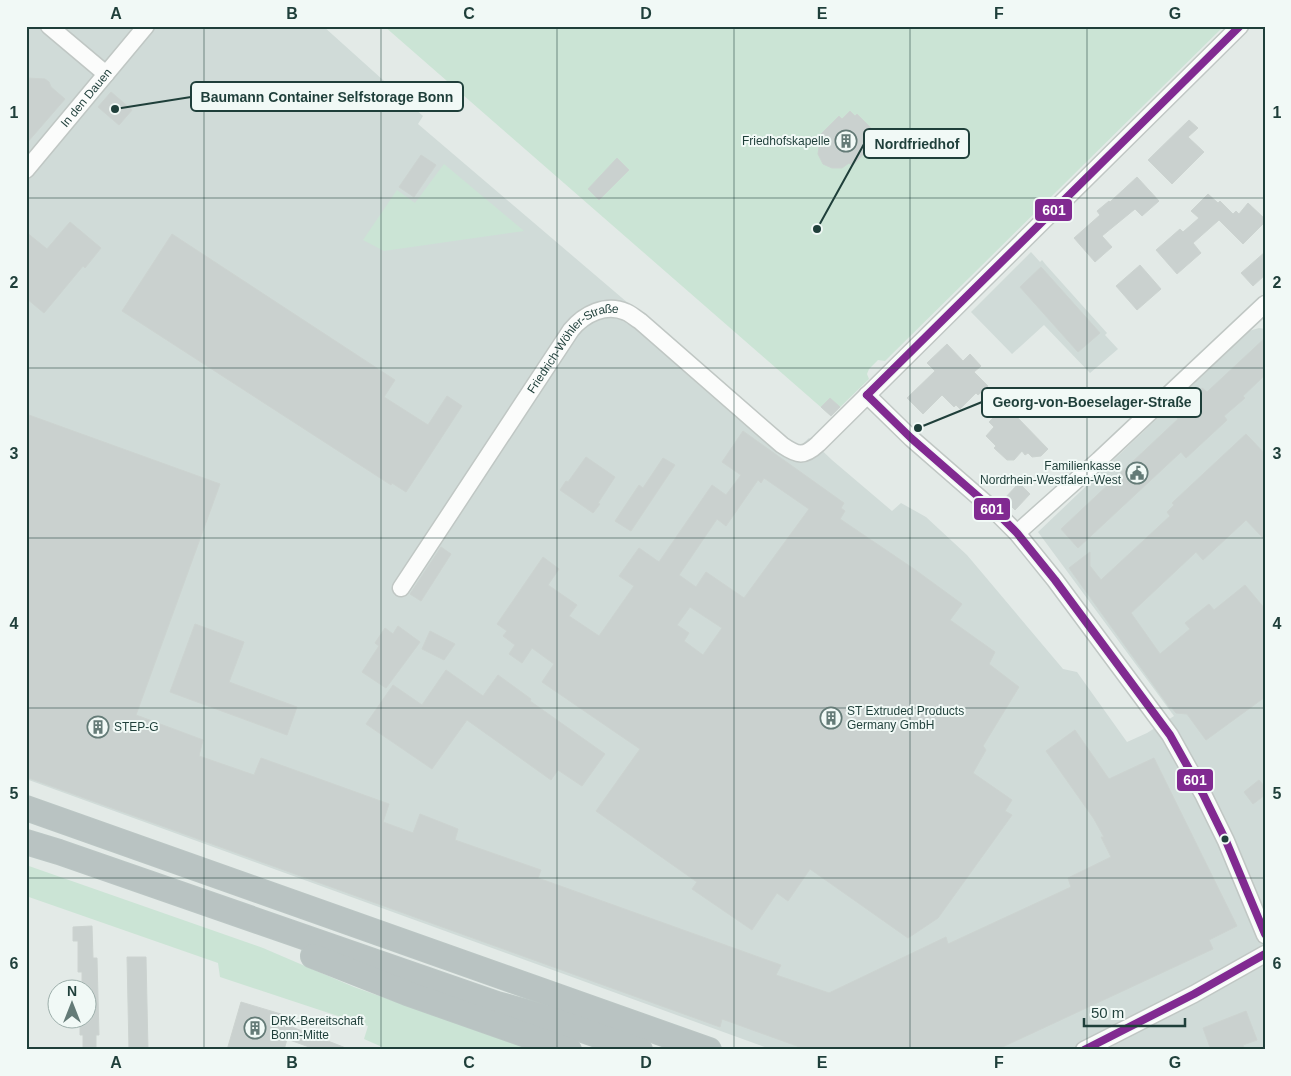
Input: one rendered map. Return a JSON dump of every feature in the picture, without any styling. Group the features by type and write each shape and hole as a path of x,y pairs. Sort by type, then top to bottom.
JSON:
{"highway":[{"path":"26,808 709,1050"},
{"path":"26,842 497,1004 551,1019 640,1050"},
{"path":"26,854 273,940 391,987 569,1050"},
{"path":"497,1004 518,1016 614,1050"}],"street":[{"path":"50,26 106,74"},
{"name":"In den Dauen","path":"26,170 146,26"},
{"name":"Friedrich-Wöhler-Straße","path":"401,588 571,330 584,317 597,311 611,309 625,312 640,321 782,445 794,453 804,454 811,450 1240,26"},
{"path":"1017,533 1112,449 1264,306"},
{"path":"866,395 1017,533 1055,580 1170,735 1203,794 1226,841 1265,935"},
{"path":"1084,1050 1194,994 1265,954"}],"shaded area":[{"path":"26,26 323,26 423,116 418,124 798,448 809,438 892,511 901,503 926,517 967,555 1063,669 1077,672 1127,742 1147,733 1174,716 1038,532 1249,331 1259,328 1265,329 1265,1050 773,1050 26,779"},
{"path":"1031,252 1040,262 1042,260 1107,333 1105,335 1118,349 1090,373 1044,325 1012,354 971,312"}],"green space":[{"path":"384,26 1224,26 885,361 878,360 869,369 867,374 869,379 831,416"},
{"path":"444,164 524,231 384,251 363,240 397,190 415,203"},
{"path":"26,865 263,948 354,987 532,1050 389,1050 364,1039 368,1026 220,977 218,963 26,896"}],"building":[{"path":"26,78 45,79 65,99 26,144"},
{"path":"111,92 132,110 119,125 98,107"},
{"name":"Friedhofskapelle","path":"850,111 855,116 857,114 871,128 869,131 875,136 868,144 871,146 852,166 849,163 842,168 832,168 823,164 818,154 821,134 839,116 842,119"},
{"path":"1189,120 1198,128 1188,137 1204,152 1172,184 1148,160"},
{"path":"421,155 436,165 414,197 399,187"},
{"path":"617,158 629,170 599,200 588,189"},
{"path":"1137,177 1159,201 1142,216 1135,209 1102,236 1112,247 1095,262 1074,238 1100,215 1097,211 1110,202"},
{"path":"1208,194 1218,203 1220,201 1233,214 1236,211 1239,214 1248,203 1265,219 1265,222 1243,244 1219,220 1193,243 1201,253 1177,274 1156,250 1180,229 1183,232 1199,218 1191,211"},
{"path":"70,222 101,248 85,268 83,266 44,313 26,298 26,232 47,249"},
{"path":"172,234 395,380 384,397 428,425 447,396 462,406 406,492 392,483 391,485 122,311"},
{"path":"1265,252 1265,275 1253,286 1241,273"},
{"path":"1140,265 1161,289 1137,310 1116,286"},
{"path":"1041,267 1100,333 1078,352 1020,287"},
{"path":"1265,338 1265,375 1243,396 1245,398 1224,416 1227,420 1186,458 1181,452 1078,548 1061,529 1178,419 1174,414 1202,388 1207,392"},
{"path":"947,344 963,361 970,354 981,366 974,372 988,386 978,395 976,393 960,409 956,405 954,407 942,395 923,414 907,398 935,371 927,363"},
{"path":"830,398 840,407 831,416 821,407"},
{"path":"1008,403 1018,412 1015,415 1048,449 1041,456 1032,457 1028,453 1025,455 1022,451 1014,460 1007,460 994,448 996,446 986,436 994,427 989,422"},
{"name":"STEP-G","path":"26,414 220,484 136,715 203,740 199,756 254,775 261,758 389,804 383,822 413,833 420,814 458,829 455,840 541,870 538,878 781,965 776,975 829,993 946,937 948,944 1071,887 1068,878 1111,857 1101,837 1104,837 1094,819 1046,751 1075,730 1109,779 1154,758 1237,926 1209,940 1213,949 996,1050 808,1050 722,1019 720,1027 26,777"},
{"name":"ST Extruded Products Germany GmbH","path":"743,431 844,503 841,508 845,511 840,519 962,604 950,620 995,652 989,664 1019,687 983,746 986,750 973,773 1012,800 1005,811 1012,815 938,918 908,938 810,869 788,901 777,893 752,930 692,889 697,882 596,811 640,749 542,682 554,664 532,648 522,663 509,654 515,645 503,636 507,631 497,624 543,557 559,569 548,585 577,605 569,616 599,636 634,586 619,576 639,548 659,562 712,485 726,495 741,475 722,462","holes":["764,478 809,509 744,598 706,572 696,587 679,575 717,519 726,526 758,480 761,483","690,607 722,628 703,655 684,641 689,633 677,625"]},
{"path":"1246,434 1265,454 1265,540 1246,520 1203,560 1196,552 1131,613 1160,654 1190,629 1185,623 1209,604 1214,610 1245,585 1265,609 1265,697 1206,740 1187,714 1176,713 1170,708 1069,568 1090,552 1090,566 1101,580 1170,516 1167,512 1174,505 1172,503"},
{"path":"586,457 615,477 593,513 560,490"},
{"path":"663,458 675,465 631,531 615,521 639,485 643,488"},
{"path":"1019,483 1030,494 1015,510 1004,499"},
{"path":"441,547 451,554 421,601 410,594"},
{"path":"195,624 244,642 229,682 297,707 287,735 170,692"},
{"path":"398,626 420,642 386,688 362,672 379,646 375,643 385,628 393,634"},
{"path":"430,631 455,644 444,660 422,649"},
{"path":"446,670 483,696 498,675 531,699 530,701 605,754 582,786 558,770 551,780 467,720 432,769 366,724 393,685 422,705"},
{"path":"1259,780 1265,787 1265,795 1253,804 1244,792"},
{"path":"92,926 93,958 97,958 98,978 82,978 82,972 78,972 78,941 73,941 73,927"},
{"path":"127,957 146,957 148,1050 129,1050"},
{"path":"98,996 99,1035 96,1035 96,1050 83,1050 83,1035 80,1035 80,1028 98,1028"},
{"path":"241,1002 281,1014 279,1022 351,1050 311,1050 312,1048 287,1039 284,1050 227,1050"},
{"path":"1246,1011 1257,1040 1243,1045 1245,1050 1211,1050 1203,1028"}],"transit line":[{"name":"601","path":"867,395 1240,26"},
{"name":"601","path":"867,395 911,438 997,513 1017,533 1055,580 1170,735 1203,794 1226,841 1265,934"},
{"name":"601","path":"1084,1050 1194,994 1265,954"}],"place":[{"name":"Baumann Container Selfstorage Bonn","path":"115,109"},
{"name":"Friedhofskapelle","path":"846,141"},
{"name":"Nordfriedhof","path":"817,229"},
{"name":"Georg-von-Boeselager-Straße","path":"918,428"},
{"name":"Familienkasse Nordrhein-Westfalen-West","path":"1137,473"},
{"name":"ST Extruded Products Germany GmbH","path":"831,718"},
{"name":"STEP-G","path":"98,727"},
{"name":"DRK-Bereitschaft Bonn-Mitte","path":"255,1028"}]}
